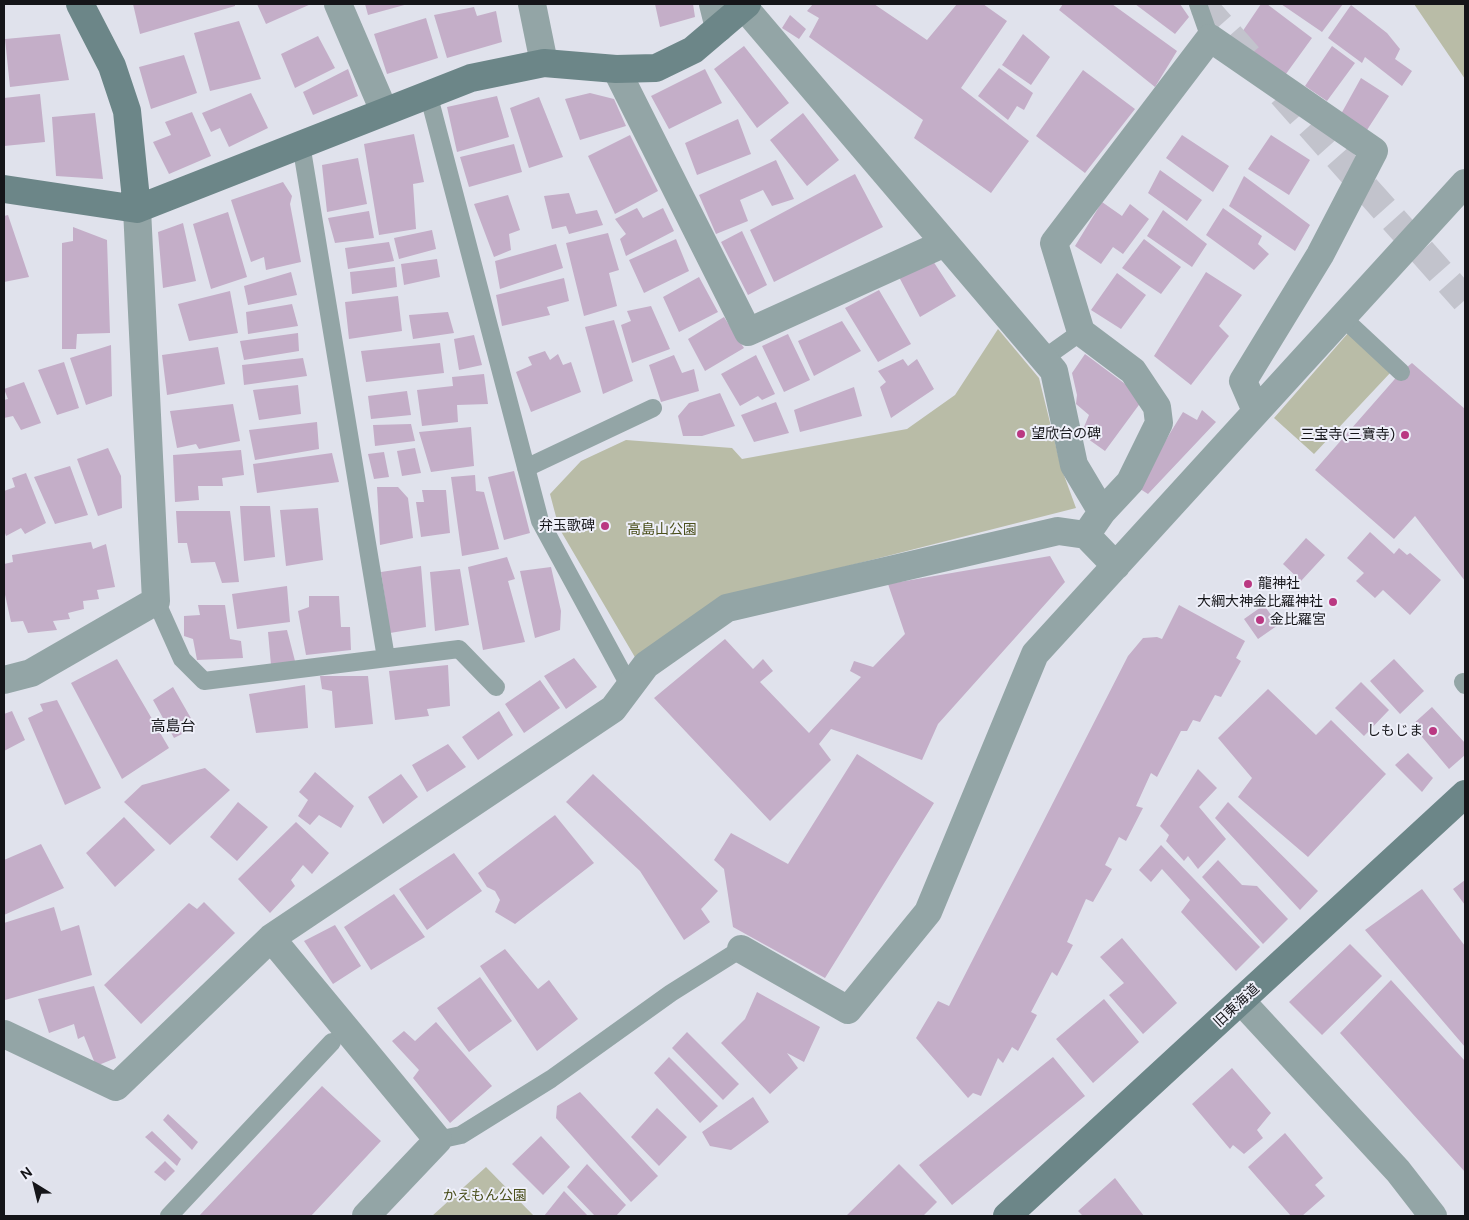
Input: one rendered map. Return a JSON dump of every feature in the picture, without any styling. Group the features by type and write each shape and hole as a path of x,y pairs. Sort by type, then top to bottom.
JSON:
{"street":[{"path":"4,680 31,672 156,601 137,209 127,111 112,66 80,4"},
{"path":"338,4 384,111"},
{"path":"532,4 544,63"},
{"path":"4,189 137,209 428,93 471,78 544,63 616,69 656,68 693,50 716,16 745,5 945,243 1050,354 1074,465 1102,512"},
{"path":"1086,535 1102,512 1130,482 1159,423 1157,407 1133,371 1078,334 1054,243 1210,38 1374,151 1320,255 1243,381 1256,411"},
{"path":"616,69 748,332 945,243"},
{"path":"741,949 848,1010 928,912 1035,654 1465,183"},
{"path":"4,1034 116,1087 270,938 614,709 646,665 727,608 1058,531 1086,535 1116,566"},
{"name":"旧東海道","path":"1007,1216 1242,1002 1465,794"},
{"path":"270,938 438,1140 366,1216"},
{"path":"1242,1002 1398,1171 1433,1216"}],"lane":[{"path":"1198,4 1210,38"},
{"path":"428,93 540,521 630,687"},
{"path":"301,144 386,658"},
{"path":"1342,317 1401,372"},
{"path":"1050,354 1078,334"},
{"path":"526,468 653,408"},
{"path":"156,601 182,659 204,681 459,649 496,687"},
{"path":"438,1140 461,1135 551,1079 672,993 741,949"},
{"path":"169,1216 332,1042"}],"green space":[{"path":"1414,4 1465,4 1465,79"},
{"name":"高島山公園","path":"998,329 1039,378 1061,467 1076,508 718,599 636,659 559,528 550,494 581,461 626,440 732,448 742,459 907,429 955,395"},
{"path":"1349,332 1391,372 1314,454 1274,418"},
{"name":"かえもん公園","path":"486,1167 534,1216 432,1216"}],"building":[{"path":"133,4 235,4 235,6 140,34"},
{"path":"257,4 311,4 266,24"},
{"path":"365,4 408,4 368,15"},
{"path":"655,4 693,4 695,17 660,27"},
{"path":"813,4 874,4 927,40 957,4 983,4 1007,21 961,88 1029,141 991,193 914,138 923,120 809,37 819,18 807,11"},
{"path":"1063,4 1112,4 1177,51 1155,87 1059,10"},
{"path":"1135,4 1180,4 1189,17 1175,34"},
{"path":"1261,4 1267,4 1312,38 1283,78 1236,41"},
{"path":"1281,4 1343,4 1322,32"},
{"path":"1351,5 1387,33 1400,49 1395,59 1412,71 1402,86 1365,57 1362,63 1328,38"},
{"path":"474,7 477,16 496,11 502,42 447,58 434,15"},
{"path":"790,15 806,29 799,39 782,28"},
{"path":"426,18 438,58 387,74 374,34"},
{"path":"239,21 261,79 210,91 194,33"},
{"path":"60,34 69,80 10,87 5,39"},
{"path":"1023,34 1050,57 1031,85 1002,65"},
{"path":"318,36 335,68 295,88 281,54"},
{"path":"744,46 789,103 757,128 714,69"},
{"path":"1332,46 1355,63 1327,101 1305,86"},
{"path":"184,55 197,93 151,109 139,67"},
{"path":"999,68 1033,93 1024,110 1017,106 1008,120 978,96"},
{"path":"348,69 358,96 313,115 303,92"},
{"path":"705,69 722,103 669,129 651,96"},
{"path":"1083,70 1135,109 1085,173 1036,136"},
{"path":"1361,78 1389,96 1367,130 1341,114"},
{"path":"251,93 268,128 229,147 220,128 211,132 202,113"},
{"path":"590,93 614,99 626,126 580,140 565,99"},
{"path":"40,94 45,142 4,146 4,98"},
{"path":"497,96 509,137 457,152 447,107"},
{"path":"539,97 563,157 529,168 510,108"},
{"path":"192,112 211,156 169,174 153,142 171,135 165,122"},
{"path":"95,113 103,179 56,176 52,117"},
{"path":"803,113 839,160 807,186 770,140"},
{"path":"738,119 751,154 697,175 685,143"},
{"path":"414,134 424,182 413,184 416,229 379,235 364,144"},
{"path":"630,135 658,191 615,214 588,156"},
{"path":"1182,135 1229,166 1213,192 1166,158"},
{"path":"1271,135 1310,160 1289,195 1248,169"},
{"path":"514,144 522,172 469,187 460,157"},
{"path":"358,158 367,204 327,212 322,165"},
{"path":"776,160 794,199 772,206 763,190 740,200 748,221 716,234 699,195"},
{"path":"1160,170 1202,200 1187,221 1148,193"},
{"path":"855,174 883,227 774,282 750,230"},
{"path":"1244,176 1310,225 1295,251 1229,206"},
{"path":"283,182 292,196 290,204 301,262 266,270 264,257 251,262 231,200"},
{"path":"569,193 576,214 597,210 603,225 569,234 566,226 552,229 544,196"},
{"path":"508,195 520,230 509,234 511,250 494,257 474,204"},
{"path":"1102,202 1122,216 1130,204 1149,219 1123,254 1113,247 1101,264 1075,246"},
{"path":"637,208 643,218 663,208 674,231 626,256 620,239 626,234 615,219"},
{"path":"1223,208 1262,236 1258,244 1269,254 1254,270 1206,235"},
{"path":"1163,210 1207,244 1192,267 1147,236"},
{"path":"369,211 374,238 335,243 328,218"},
{"path":"228,212 247,277 211,289 193,224"},
{"path":"8,215 29,277 4,282 4,216"},
{"path":"183,223 196,281 163,288 158,232"},
{"path":"73,227 107,240 110,333 77,334 76,349 62,349 62,243 73,241"},
{"path":"432,230 436,249 399,259 394,238"},
{"path":"742,231 767,285 748,295 721,242"},
{"path":"608,233 619,270 609,273 617,306 584,316 566,243"},
{"path":"676,239 689,271 644,293 629,260"},
{"path":"1144,239 1181,267 1161,294 1122,268"},
{"path":"389,242 394,261 348,269 345,248"},
{"path":"556,244 563,268 500,289 495,261"},
{"path":"437,259 440,277 404,285 401,264"},
{"path":"933,261 956,296 920,317 899,277"},
{"path":"395,267 397,287 352,294 350,272"},
{"path":"291,272 297,295 248,305 244,286"},
{"path":"1206,272 1242,295 1219,326 1229,336 1191,385 1154,356"},
{"path":"1117,273 1146,295 1121,329 1091,310"},
{"path":"699,277 718,312 679,332 663,297"},
{"path":"564,278 569,301 547,307 550,315 502,326 496,295"},
{"path":"879,290 911,344 878,362 845,308"},
{"path":"230,291 238,333 189,341 178,304"},
{"path":"398,296 402,331 349,339 345,302"},
{"path":"292,304 298,326 248,334 246,312"},
{"path":"651,306 670,349 632,363 621,325 631,321 627,311"},
{"path":"448,312 454,333 413,339 409,315"},
{"path":"724,317 744,348 705,371 688,339"},
{"path":"614,320 633,381 603,394 585,327"},
{"path":"842,321 861,351 814,376 798,341"},
{"path":"298,333 299,351 244,360 240,341"},
{"path":"788,334 810,380 784,392 762,346"},
{"path":"474,335 482,365 459,370 454,339"},
{"path":"440,343 444,373 366,382 361,351"},
{"path":"111,345 112,396 86,405 70,358"},
{"path":"218,347 225,384 167,395 162,355"},
{"path":"545,351 550,360 558,354 563,365 571,362 581,392 531,412 516,372 532,365 528,357"},
{"path":"1085,354 1144,398 1105,451 1081,434 1089,415 1076,404 1077,395 1072,373"},
{"path":"674,355 682,373 694,369 699,391 661,402 649,365"},
{"path":"756,355 775,394 762,400 758,396 740,406 721,374"},
{"path":"303,358 307,376 244,385 242,365"},
{"path":"903,359 908,366 917,359 934,389 891,418 880,387 886,382 878,371"},
{"path":"64,362 79,408 57,415 38,370"},
{"name":"三宝寺(三寶寺)","path":"1412,363 1465,409 1465,581 1415,516 1394,539 1315,470 1401,372"},
{"path":"484,374 488,404 457,405 458,422 422,426 417,390 453,386 452,377"},
{"path":"24,382 41,423 21,430 13,416 4,418 4,400 8,399 4,389"},
{"path":"298,385 301,414 259,420 253,390"},
{"path":"854,387 862,416 800,432 794,410"},
{"path":"407,391 411,415 371,419 368,396"},
{"path":"720,393 735,426 702,436 683,436 678,416 689,403"},
{"path":"776,402 789,433 754,442 741,415"},
{"path":"233,404 240,441 199,449 196,444 177,448 170,411"},
{"path":"1202,410 1216,422 1148,494 1137,487 1183,412 1197,420"},
{"path":"317,422 319,449 255,460 249,430"},
{"path":"411,424 415,441 375,446 373,425"},
{"path":"471,427 474,466 431,472 419,432"},
{"path":"108,448 121,476 122,508 98,516 77,459"},
{"path":"415,448 421,473 402,476 397,451"},
{"path":"241,450 244,475 222,478 223,486 198,486 199,500 175,502 173,455"},
{"path":"384,452 389,477 374,479 368,454"},
{"path":"332,453 339,482 257,493 253,464"},
{"path":"70,466 88,515 55,524 34,477"},
{"path":"514,471 530,533 504,540 488,477"},
{"path":"26,473 46,523 25,534 21,528 6,536 4,530 4,491 15,487 12,478"},
{"path":"475,475 476,491 484,492 499,549 462,556 451,477"},
{"path":"377,487 398,487 408,498 413,538 380,545"},
{"path":"422,490 446,490 450,533 421,537 416,502 424,502"},
{"path":"240,506 270,506 275,557 244,561"},
{"path":"318,508 323,560 286,566 280,510"},
{"path":"176,511 230,511 239,582 222,583 215,562 191,563 187,543 178,543"},
{"path":"1370,532 1394,554 1399,548 1407,555 1410,553 1441,580 1410,615 1383,590 1375,598 1356,581 1364,573 1347,558"},
{"path":"1306,538 1325,555 1301,581 1283,564"},
{"path":"91,542 93,549 106,544 115,587 97,590 99,599 83,601 84,609 68,613 70,619 53,621 57,630 28,633 23,621 11,622 4,590 4,564 13,562 12,555"},
{"path":"1050,556 1065,582 938,724 922,760 831,729 819,744 831,760 770,821 654,698 725,639 753,669 763,659 773,671 760,682 809,733 861,677 850,671 854,661 873,667 905,634 888,584"},
{"path":"507,557 515,579 508,581 525,642 483,650 468,567"},
{"path":"421,566 426,627 390,633 381,572"},
{"path":"551,567 561,611 560,630 535,638 520,571"},
{"path":"460,569 469,625 435,631 430,572"},
{"path":"287,586 290,622 237,629 232,594"},
{"path":"309,596 339,596 341,627 350,627 351,650 306,655 298,611 309,607"},
{"path":"198,605 225,605 230,639 241,641 243,658 197,660 193,639 184,636 184,616 200,615"},
{"path":"1179,605 1245,641 1236,658 1241,661 1221,697 1215,695 1200,722 1193,720 1187,731 1181,731 1157,777 1151,773 1136,806 1143,808 1126,841 1119,837 1105,865 1112,869 1093,902 1086,899 1067,942 1073,945 1057,976 1052,972 1031,1012 1037,1015 1018,1051 1012,1047 1003,1063 998,1058 981,1096 973,1093 968,1098 916,1038 938,1001 949,1006 1128,656 1143,638 1157,637 1162,639"},
{"path":"1264,605 1278,625 1258,639 1244,619"},
{"path":"287,630 295,661 271,665 268,632"},
{"path":"574,658 597,687 566,709 544,676"},
{"path":"117,659 169,748 122,779 71,683"},
{"path":"1394,659 1424,691 1400,714 1370,681"},
{"path":"448,665 450,706 427,709 429,716 395,720 389,671"},
{"path":"320,676 368,676 373,724 335,728 332,691 322,689"},
{"path":"540,680 560,708 524,733 505,704"},
{"path":"1361,682 1389,710 1364,736 1335,708"},
{"path":"305,685 308,728 256,733 249,694"},
{"path":"173,687 196,727 174,738 153,700"},
{"path":"1268,689 1316,735 1331,720 1386,774 1308,857 1238,797 1252,778 1218,738"},
{"path":"57,700 101,788 65,805 28,718 43,711 40,704"},
{"path":"1432,707 1465,743 1465,755 1449,769 1412,725"},
{"path":"12,711 25,740 4,751 4,714"},
{"path":"499,711 513,735 478,760 462,737"},
{"path":"448,744 466,767 427,792 412,765"},
{"path":"1408,753 1433,778 1422,792 1395,765"},
{"path":"857,754 934,803 825,978 733,927 724,869 714,860 731,833 788,864"},
{"path":"205,768 230,790 170,845 124,802 142,785"},
{"path":"1198,769 1217,788 1199,807 1226,839 1198,869 1188,856 1184,861 1166,841 1169,835 1160,826"},
{"path":"315,772 354,806 341,828 319,815 310,825 298,816 308,800 299,792"},
{"path":"401,774 418,797 383,824 368,797"},
{"path":"593,774 718,891 701,909 710,922 684,940 640,871 566,802"},
{"path":"238,802 268,827 237,861 210,837"},
{"path":"1228,802 1318,891 1300,910 1215,818"},
{"path":"555,815 594,863 515,924 495,912 500,900 495,891 487,887 478,873"},
{"path":"124,817 155,850 115,887 86,853"},
{"path":"296,822 329,853 312,874 303,865 291,880 295,886 270,913 238,879"},
{"path":"41,844 64,888 4,915 4,860"},
{"path":"1161,845 1260,947 1236,971 1181,912 1190,900 1162,869 1151,882 1139,870"},
{"path":"454,853 482,891 427,930 399,889"},
{"path":"1218,860 1242,885 1257,886 1288,919 1263,944 1202,877"},
{"path":"1465,880 1465,905 1453,889"},
{"path":"1422,889 1465,946 1465,1047 1365,930"},
{"path":"394,894 425,937 371,970 344,927"},
{"path":"204,902 235,933 141,1024 104,985 189,903 197,909"},
{"path":"54,907 61,931 79,925 92,975 5,1000 4,923"},
{"path":"335,925 361,966 333,984 304,941"},
{"path":"1122,938 1177,1003 1143,1034 1109,995 1124,983 1100,957"},
{"path":"1350,944 1382,976 1322,1035 1289,1002"},
{"path":"505,949 538,989 549,980 578,1019 537,1051 480,966"},
{"path":"480,977 512,1021 469,1052 437,1008"},
{"path":"1391,980 1465,1061 1465,1172 1340,1033"},
{"path":"94,986 116,1058 96,1066 84,1036 78,1039 74,1024 49,1033 38,999"},
{"path":"757,992 820,1027 804,1062 787,1053 798,1068 770,1094 721,1043 745,1019"},
{"path":"1104,999 1139,1042 1093,1083 1056,1039"},
{"path":"436,1022 492,1086 450,1123 413,1078 419,1070 392,1041 404,1031 415,1041"},
{"path":"687,1032 739,1084 723,1100 672,1048"},
{"path":"669,1057 718,1106 700,1123 654,1073"},
{"path":"1053,1057 1085,1096 952,1205 919,1165"},
{"path":"1232,1068 1271,1113 1257,1130 1263,1138 1244,1154 1233,1145 1230,1149 1192,1104"},
{"path":"322,1086 381,1141 311,1216 199,1216"},
{"path":"580,1092 658,1176 631,1202 556,1118 557,1106"},
{"path":"753,1097 769,1122 731,1150 710,1146 702,1132"},
{"path":"657,1108 687,1137 659,1166 631,1137"},
{"path":"168,1114 198,1142 192,1150 163,1120"},
{"path":"152,1131 181,1159 177,1166 145,1137"},
{"path":"1285,1133 1323,1178 1315,1185 1325,1196 1302,1216 1291,1216 1248,1167"},
{"path":"541,1136 570,1167 543,1195 512,1164"},
{"path":"165,1161 175,1171 165,1181 154,1172"},
{"path":"587,1164 626,1205 616,1216 595,1216 567,1187"},
{"path":"899,1164 937,1202 923,1216 846,1216"},
{"path":"1115,1178 1144,1216 1083,1216 1078,1211"},
{"path":"564,1191 588,1216 544,1216"}],"tunnel":[{"path":"1202,4 1255,64"},
{"path":"1282,94 1465,300"}],"place":[{"name":"望欣台の碑","path":"1021,434"},
{"name":"三宝寺(三寶寺)","path":"1405,435"},
{"name":"弁玉歌碑","path":"605,526"},
{"name":"龍神社","path":"1248,584"},
{"name":"大綱大神金比羅神社","path":"1333,602"},
{"name":"金比羅宮","path":"1260,620"},
{"name":"しもじま","path":"1433,731"}],"district":[{"name":"高島台","path":"173,727"}]}
